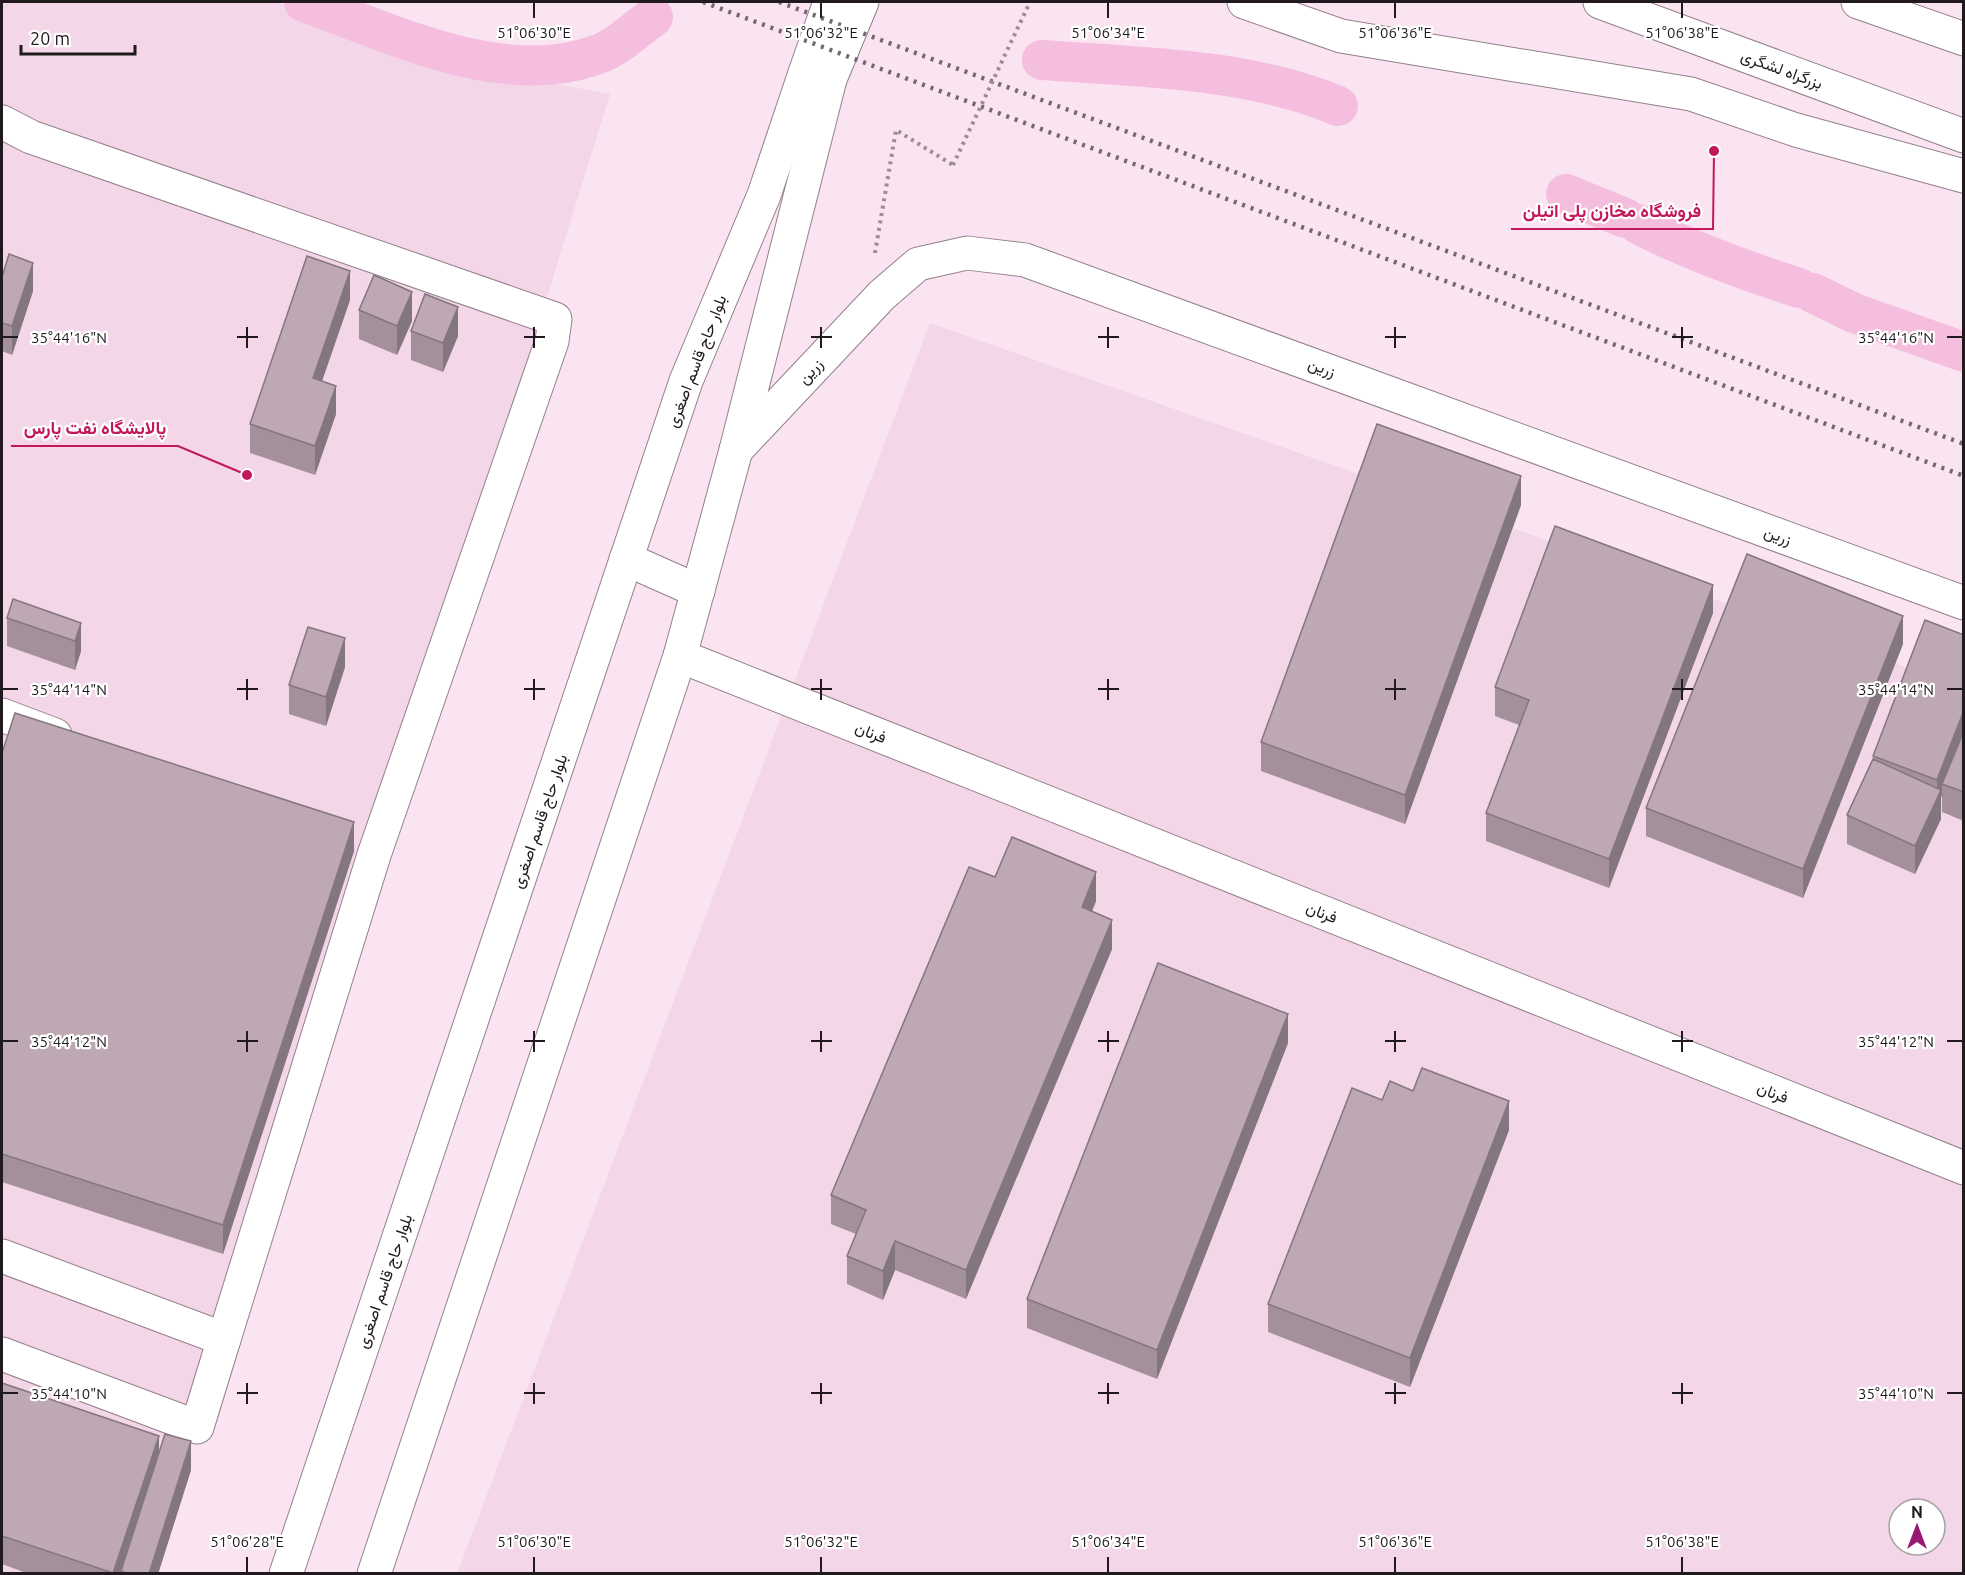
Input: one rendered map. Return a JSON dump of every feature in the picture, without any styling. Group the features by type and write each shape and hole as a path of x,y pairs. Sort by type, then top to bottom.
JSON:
{"main road":[{"path":"374,1574 680,656 736,450 818,76 830,2"},
{"path":"818,76 862,2"},
{"path":"1244,2 1341,36 1691,94 1796,130 1964,177"},
{"name":"بزرگراه لشگری","path":"1600,2 1964,136"},
{"path":"1858,2 1964,39"},
{"name":"بلوار حاج قاسم اصغری","path":"286,1574 686,381 764,195 818,76"},
{"path":"2,122 31,137 555,319 548,352 374,855 197,1427 2,1354"},
{"name":"زرین","path":"736,450 882,295 918,264 967,253 1025,260 1964,603"},
{"path":"626,559 698,591"},
{"name":"فرنان","path":"680,656 1964,1168"},
{"path":"2,715 78,744"},
{"path":"341,842 374,855"},
{"path":"2,1256 224,1340"}],"path":[{"path":"882,295 874,250 896,130 953,165 1030,2"}],"shaded area":[{"path":"2,2 276,2 447,64 610,94 151,1573 2,1572"},
{"path":"930,323 1963,687 1963,1573 457,1574"}],"building":[{"path":"9,254 33,263 12,326 2,323 2,277"},
{"path":"307,256 350,271 313,378 336,386 315,446 250,424"},
{"path":"374,275 412,292 397,326 359,310"},
{"path":"425,294 458,307 443,343 411,331"},
{"path":"1377,424 1521,476 1405,795 1261,742"},
{"path":"1555,526 1713,585 1609,859 1486,813 1529,700 1495,687"},
{"path":"1747,554 1903,616 1803,869 1646,808"},
{"path":"13,599 81,623 75,641 7,618"},
{"path":"1925,620 1964,635 1964,710 1937,780 1873,756"},
{"path":"308,627 345,638 326,697 289,685"},
{"path":"15,713 354,822 223,1225 2,1154 2,753"},
{"path":"1964,731 1964,792 1942,784"},
{"path":"1873,759 1941,790 1915,846 1847,815"},
{"path":"1012,837 1096,872 1082,907 1112,920 966,1270 895,1241 883,1271 847,1256 866,1210 831,1195 969,867 995,877"},
{"path":"1158,963 1288,1014 1157,1350 1027,1299"},
{"path":"1422,1068 1509,1101 1410,1358 1268,1304 1352,1088 1382,1100 1390,1081 1413,1091"},
{"path":"2,1383 159,1436 113,1573 2,1536"},
{"path":"165,1434 191,1441 149,1574 129,1574 121,1571"}],"waterway":[{"path":"304,2 448,53 486,61 523,65 560,64 596,55 619,43 653,17"},
{"path":"1042,60 1193,71 1268,84 1304,93 1338,106"},
{"path":"1566,194 1625,218"},
{"path":"1638,224 1717,259 1799,288"},
{"path":"1813,293 1854,313 1964,352"}],"railway":[{"path":"703,2 1964,476"},
{"path":"779,2 1964,444"}],"place":[{"name":"فروشگاه مخازن پلی اتیلن","path":"1714,151"},
{"name":"پالایشگاه نفت پارس","path":"247,475"}]}
